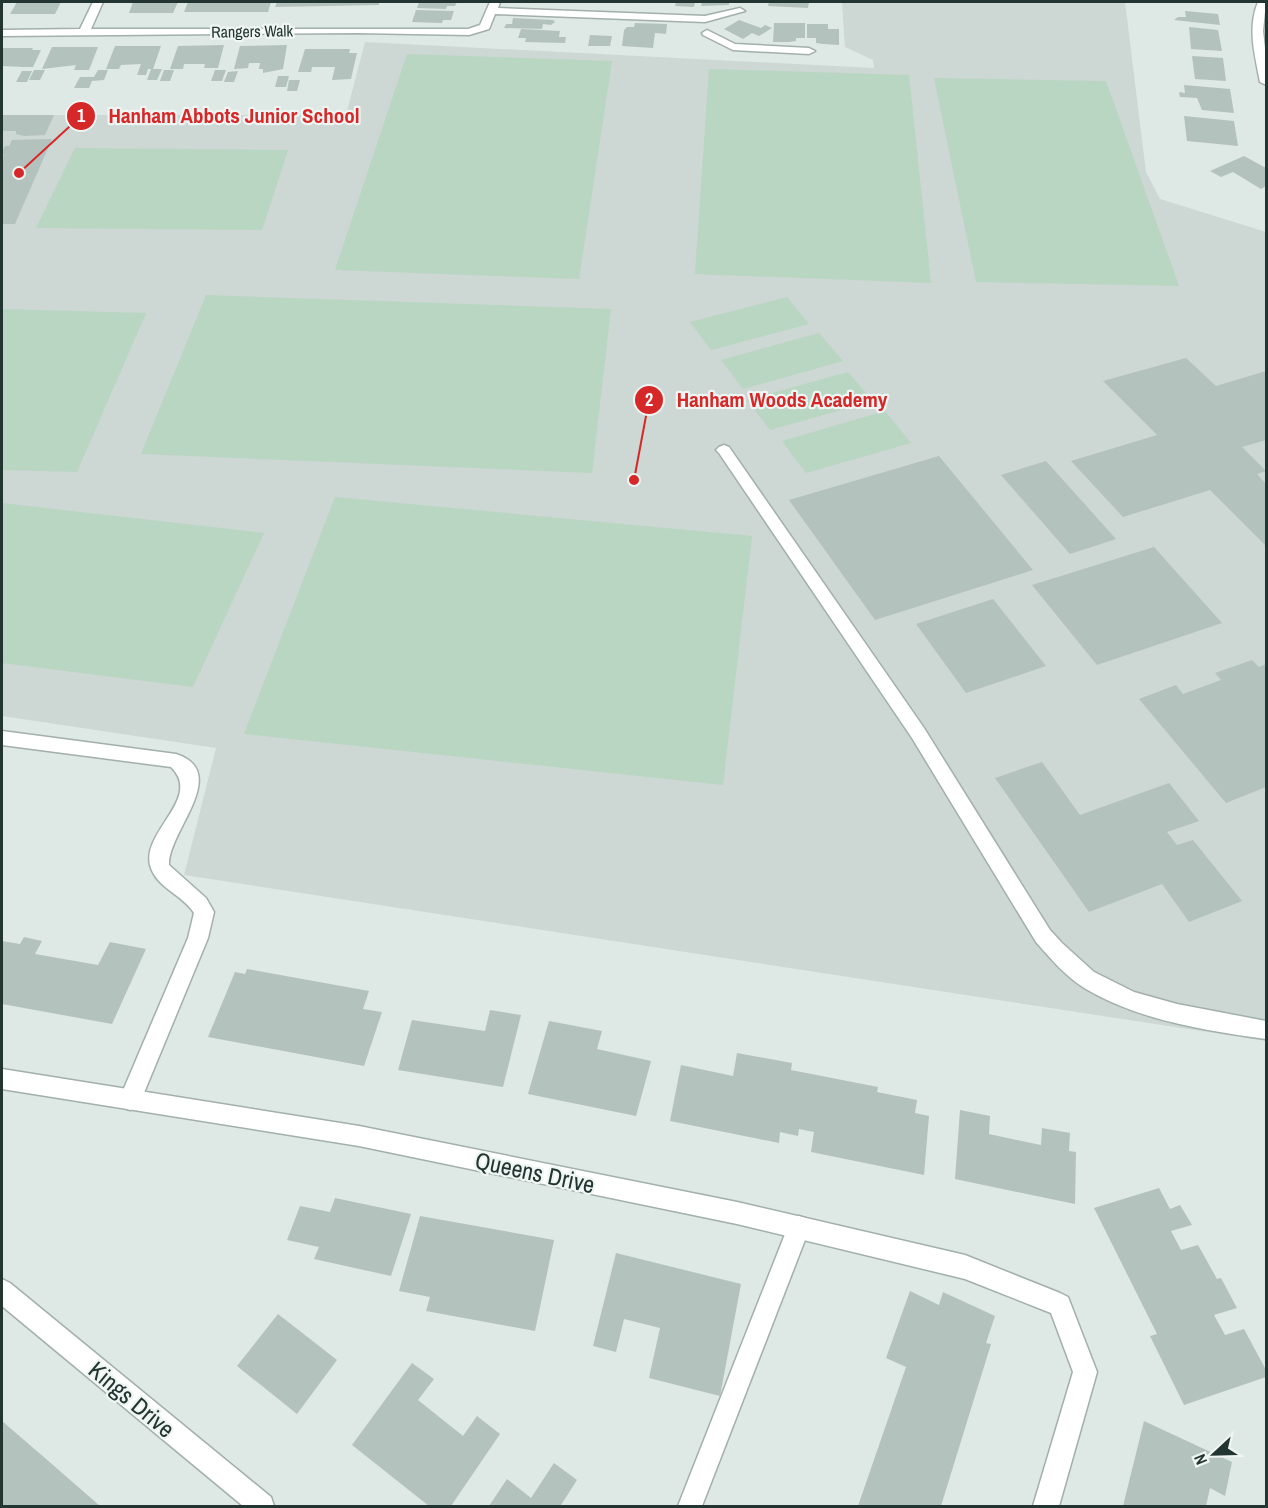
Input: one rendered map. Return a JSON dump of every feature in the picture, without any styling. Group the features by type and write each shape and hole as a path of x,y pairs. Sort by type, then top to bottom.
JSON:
{"street":[{"path":"84,33 98,2"},
{"path":"1263,2 1257,11 1262,35 1266,82"},
{"name":"Rangers Walk","path":"2,33 356,30 469,32 485,27 493,6 705,19 741,10"},
{"path":"705,19 708,33 733,47 809,51"},
{"path":"724,450 918,733 1043,936 1065,961 1094,983 1129,1000 1266,1030"},
{"path":"2,738 176,761 186,768 191,780 188,795 159,855 161,870 168,879 190,893 204,912 198,938 130,1100"},
{"name":"Queens Drive","path":"2,1079 359,1136 798,1227 965,1267 1060,1305 1084,1372 1046,1506"},
{"path":"690,1506 798,1227"},
{"name":"Kings Drive","path":"2,1291 262,1506"}],"shaded area":[{"path":"842,2 1125,2 1146,172 1160,199 1266,232 1266,1041 184,875 216,748 2,716 2,115 346,115 365,42 874,68 873,60 845,47"}],"green space":[{"path":"407,54 612,61 579,279 335,270"},
{"path":"709,69 909,75 931,283 695,274"},
{"path":"934,78 1106,81 1179,286 976,282"},
{"path":"75,148 288,150 262,230 36,228"},
{"path":"206,295 611,309 592,473 141,454"},
{"path":"787,297 809,324 711,350 690,322"},
{"path":"2,309 146,313 77,472 2,470"},
{"path":"819,333 843,361 743,389 721,360"},
{"path":"848,372 873,401 770,430 747,400"},
{"path":"885,411 911,443 806,473 782,441"},
{"path":"335,497 752,536 723,785 244,734"},
{"path":"2,503 264,533 193,687 2,663"}],"building":[{"path":"17,2 61,2 55,14 10,14"},
{"path":"133,2 178,2 173,13 129,13"},
{"path":"188,2 271,2 268,12 184,12"},
{"path":"277,2 379,2 379,5 275,7"},
{"path":"419,2 457,2 455,6 447,6 446,9 417,8"},
{"path":"676,2 695,2 694,7 675,6"},
{"path":"702,2 729,2 729,5 701,6"},
{"path":"769,2 809,2 808,8 768,6"},
{"path":"416,10 454,11 451,20 443,20 442,23 412,22"},
{"path":"1185,11 1218,14 1220,25 1174,20 1178,17 1186,17"},
{"path":"513,18 553,20 555,22 551,25 543,24 542,29 504,28 506,24 512,24"},
{"path":"739,20 761,28 765,25 772,28 759,36 752,33 743,39 724,29"},
{"path":"635,23 667,24 666,34 655,33 653,48 622,46 624,30 627,27 634,27"},
{"path":"774,23 805,23 805,38 796,38 796,41 789,42 773,42"},
{"path":"807,24 828,24 828,29 839,29 839,45 816,43 816,38 807,38"},
{"path":"1189,27 1218,30 1222,51 1191,49"},
{"path":"521,29 560,31 559,37 566,37 565,43 525,42 526,38 518,38"},
{"path":"590,35 612,36 610,46 588,46"},
{"path":"224,45 218,68 204,68 205,64 184,64 183,69 170,69 178,46"},
{"path":"287,45 283,69 263,73 263,69 259,69 260,63 249,63 248,68 234,69 240,46"},
{"path":"115,46 161,46 153,69 148,69 146,75 137,75 141,64 121,65 119,69 106,69"},
{"path":"52,47 98,47 89,70 74,70 76,65 42,69"},
{"path":"2,48 41,50 33,67 2,66"},
{"path":"305,49 350,49 349,53 357,53 351,79 332,80 335,67 312,67 311,72 298,72"},
{"path":"1192,56 1223,58 1226,81 1195,79"},
{"path":"151,69 162,69 157,80 147,80"},
{"path":"34,70 45,70 40,80 29,80"},
{"path":"98,70 108,70 104,80 92,81 89,88 74,88 80,77 94,77"},
{"path":"164,70 174,70 170,81 160,81"},
{"path":"215,70 226,70 222,81 211,81"},
{"path":"22,71 32,71 27,82 16,82"},
{"path":"238,71 234,82 224,82 228,72"},
{"path":"278,76 289,76 286,87 275,87"},
{"path":"289,80 300,80 297,91 287,91"},
{"path":"1184,85 1230,89 1234,113 1202,110 1197,98 1180,97 1179,92 1185,93"},
{"path":"2,115 54,115 45,135 24,136 16,134 16,131 2,131"},
{"path":"1184,116 1234,121 1238,146 1187,141"},
{"path":"52,139 15,224 2,224 2,160 4,155 2,153 5,146 9,146 12,140"},
{"path":"1244,156 1266,168 1266,186 1261,189 1233,172 1221,177 1210,171"},
{"path":"1186,358 1216,386 1266,371 1266,440 1242,447 1266,471 1257,474 1266,484 1266,546 1210,490 1123,517 1071,461 1157,435 1103,381"},
{"path":"939,456 1033,570 875,620 789,500"},
{"path":"1046,461 1116,539 1070,554 1001,475"},
{"path":"1154,547 1222,623 1097,665 1032,585"},
{"path":"993,599 1046,666 966,693 916,624"},
{"path":"1252,660 1259,667 1266,664 1266,787 1226,803 1139,699 1176,685 1183,694 1221,680 1215,673"},
{"path":"1042,762 1080,815 1169,783 1199,821 1167,832 1177,845 1193,840 1242,901 1189,922 1162,884 1089,912 995,778"},
{"path":"24,937 42,941 35,954 98,965 110,942 146,949 112,1024 2,1004 2,941 20,944"},
{"path":"247,969 369,991 363,1009 382,1012 364,1066 208,1037 235,972 245,974"},
{"path":"490,1010 521,1015 503,1087 398,1070 412,1020 485,1031"},
{"path":"549,1021 602,1031 597,1049 651,1061 636,1116 528,1094"},
{"path":"737,1053 792,1063 791,1070 878,1087 877,1092 917,1100 915,1113 929,1116 924,1175 811,1152 814,1132 799,1129 798,1136 780,1132 779,1143 670,1121 681,1065 733,1076"},
{"path":"960,1110 990,1116 989,1134 1041,1145 1042,1128 1070,1133 1069,1151 1076,1152 1075,1204 955,1179"},
{"path":"1159,1188 1170,1209 1180,1205 1192,1225 1171,1231 1181,1250 1198,1245 1217,1279 1221,1278 1237,1308 1214,1315 1225,1335 1244,1329 1266,1370 1266,1377 1184,1405 1150,1336 1157,1334 1094,1208"},
{"path":"335,1198 411,1214 391,1276 314,1259 319,1247 287,1240 300,1206 330,1212"},
{"path":"420,1216 554,1240 535,1331 426,1311 430,1297 399,1291"},
{"path":"616,1253 741,1284 720,1396 649,1378 660,1328 624,1319 616,1352 593,1346"},
{"path":"910,1291 939,1305 943,1292 995,1316 986,1343 991,1344 941,1506 858,1506 906,1367 886,1358"},
{"path":"278,1314 337,1360 297,1414 237,1366"},
{"path":"412,1363 434,1379 418,1400 463,1436 477,1416 500,1434 451,1506 429,1506 352,1445"},
{"path":"2,1421 53,1465 100,1506 2,1506"},
{"path":"1144,1421 1232,1462 1225,1496 1210,1488 1206,1506 1123,1506"},
{"path":"554,1463 577,1480 561,1505 563,1506 489,1506 507,1479 531,1498"}],"place":[{"name":"Hanham Abbots Junior School","path":"19,173"},
{"name":"Hanham Woods Academy","path":"634,480"}]}
